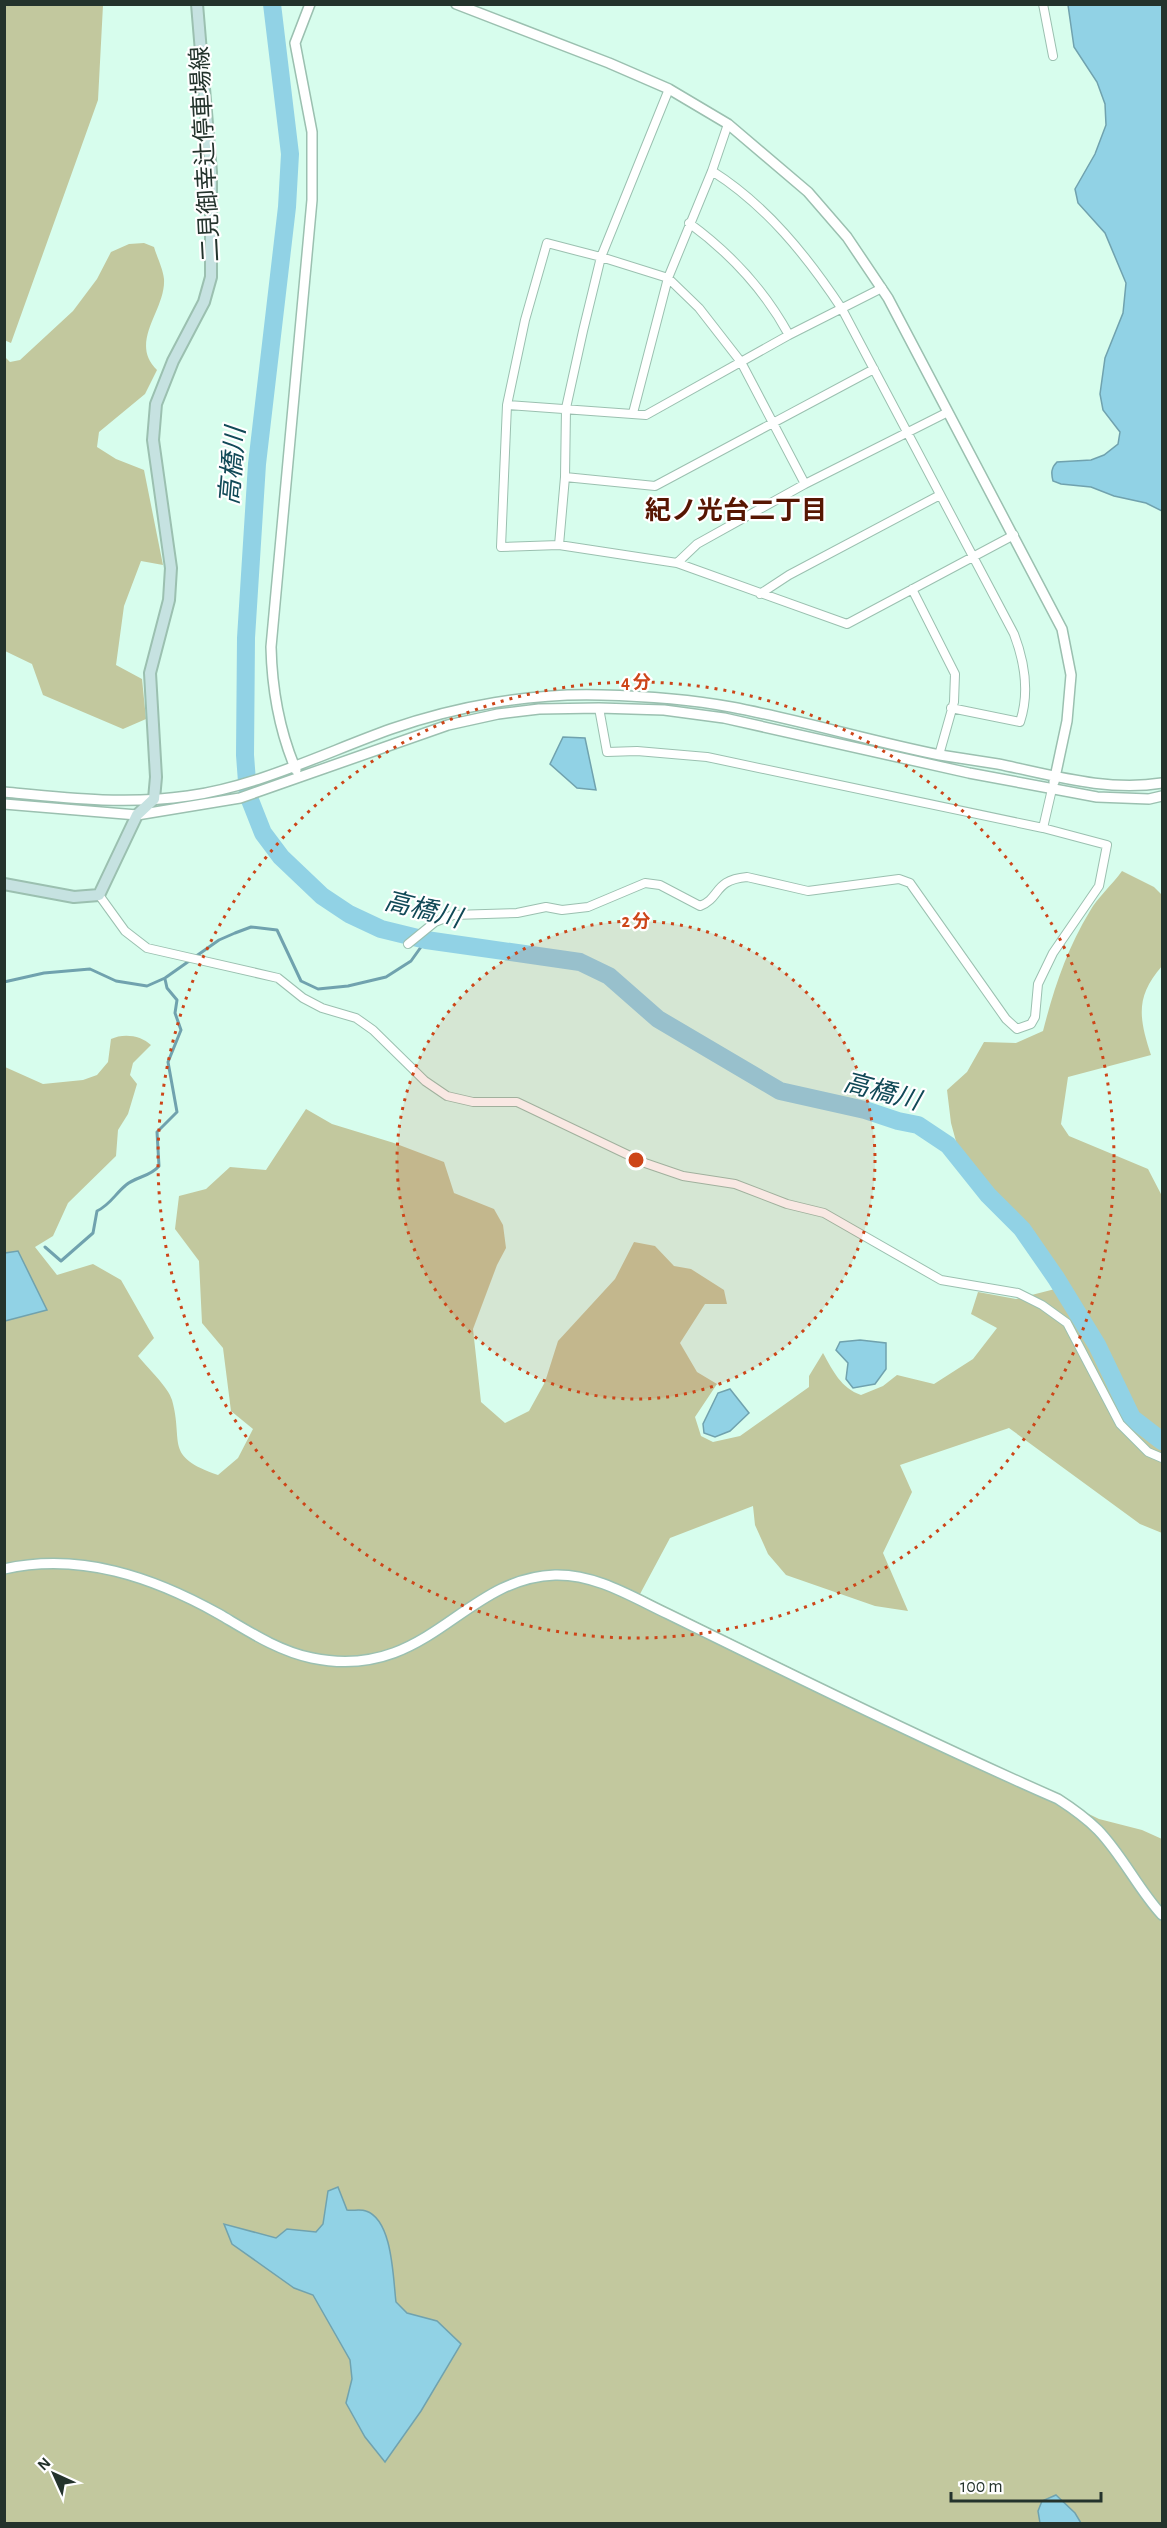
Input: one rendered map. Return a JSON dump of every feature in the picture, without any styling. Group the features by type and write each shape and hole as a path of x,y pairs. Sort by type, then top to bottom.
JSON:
{"main road":[{"name":"二見御幸辻停車場線","path":"154,799 156,758 150,673 169,600 171,568 153,440 156,404 173,361 204,302 211,277 211,172 196,4"},
{"path":"4,884 74,897 99,895 137,815 154,799"}],"street":[{"path":"299,778 273,692 271,647 312,200 312,132 295,43 310,4"},
{"path":"456,4 609,63 669,89 728,123 788,173 822,206 847,237 882,288 1056,615 1070,660 1069,708 1056,777 1043,828"},
{"path":"1043,4 1053,56"},
{"path":"558,545 565,477 566,408 601,256 669,89"},
{"path":"633,413 668,278 712,171 728,123"},
{"path":"712,171 744,194 775,224 818,274 842,309 909,433 1020,649 1026,694 1020,722 951,708"},
{"path":"689,223 720,248 748,277 778,314 789,335"},
{"path":"806,484 741,362 699,308 668,278 601,256 547,243 525,320 507,405 501,547 558,545 677,563 847,624 1014,535"},
{"path":"507,405 646,415 789,335 882,288"},
{"path":"565,477 655,486 775,424 874,369"},
{"path":"677,563 697,544 806,484 948,412"},
{"path":"760,594 838,549 940,495"},
{"path":"912,589 952,664 956,691 939,754"},
{"path":"4,792 119,802 189,796 273,774 393,729 449,712 546,696 599,695 676,699 731,707 939,754 1077,782 1111,785 1162,783"},
{"path":"408,944 435,922 453,915 517,913 546,907 562,909 588,907 645,883 660,885 700,906 706,904 726,881 736,878 747,877 808,891 899,879 910,883 1005,1018 1017,1029 1031,1024 1035,1017 1038,984 1053,953 1099,886 1107,845 1043,828 707,757 637,751 607,752 599,708"},
{"path":"4,804 137,815 240,798 448,725 539,709 599,708 664,710 724,718 1052,789 1122,799 1162,796"},
{"path":"99,895 125,931 147,948 278,978 303,998 322,1008 356,1018 381,1037 425,1082 447,1096 473,1102 518,1102 645,1163 683,1176 735,1184 787,1204 824,1213 941,1280 1018,1293 1042,1305 1066,1323 1120,1424 1148,1452 1162,1458"},
{"path":"4,1569 50,1563 86,1565 128,1574 160,1584 279,1647 309,1658 349,1662 396,1654 421,1642 495,1594 521,1582 555,1575 601,1582 831,1694 1058,1799 1099,1831 1145,1897 1162,1915"}],"green space":[{"path":"5,4 103,5 98,100 11,343 4,340"},
{"path":"144,243 154,247 164,279 163,291 150,326 146,348 149,359 157,370 145,394 99,432 97,447 116,459 144,470 163,565 141,561 124,606 116,665 142,679 146,719 123,729 43,695 32,664 5,651 4,356 10,362 20,360 73,311 97,279 111,252 129,244"},
{"path":"1122,871 1154,887 1162,895 1162,966 1147,988 1142,1008 1144,1030 1151,1055 1068,1077 1061,1124 1069,1136 1148,1169 1162,1196 1162,1533 1140,1524 1009,1428 900,1465 912,1492 883,1553 908,1611 875,1606 786,1575 768,1554 755,1525 753,1506 670,1538 640,1594 1099,1819 1142,1830 1162,1839 1162,2523 5,2523 4,1321 46,1310 18,1251 5,1253 5,1067 43,1084 83,1080 97,1075 108,1062 111,1039 132,1036 151,1045 133,1063 130,1075 137,1084 128,1114 118,1130 116,1156 68,1203 53,1236 35,1247 57,1275 93,1264 121,1280 154,1338 138,1356 170,1395 182,1454 201,1468 218,1475 238,1458 253,1429 231,1411 223,1348 202,1323 199,1261 175,1229 179,1196 206,1189 230,1167 266,1170 306,1109 332,1124 394,1143 444,1162 454,1193 494,1209 503,1225 506,1248 497,1265 473,1329 481,1402 505,1423 529,1411 545,1382 558,1341 615,1279 634,1242 655,1246 674,1266 691,1269 724,1290 727,1304 705,1304 680,1343 697,1372 717,1384 695,1417 701,1436 713,1442 740,1436 809,1387 809,1376 823,1353 843,1383 861,1395 883,1386 897,1375 934,1384 973,1359 997,1328 971,1314 978,1292 1016,1299 1055,1289 1018,1235 966,1178 951,1123 947,1090 967,1072 984,1042 1016,1043 1043,1031 1057,984 1074,940 1093,906"}],"water":[{"path":"1068,5 1162,5 1162,511 1146,503 1114,496 1091,487 1061,484 1053,481 1052,478 1057,462 1091,460 1104,455 1118,444 1120,432 1103,410 1100,394 1105,358 1123,313 1126,283 1105,233 1078,203 1075,189 1095,154 1106,125 1105,104 1097,82 1074,47"},
{"path":"563,737 585,738 596,790 577,788 550,764"},
{"path":"18,1251 47,1310 5,1321 5,1253"},
{"path":"860,1340 886,1343 886,1369 875,1384 853,1388 846,1379 848,1363 836,1350 840,1342"},
{"path":"730,1389 749,1413 730,1431 715,1437 704,1433 703,1424 718,1393"},
{"path":"338,2187 347,2210 366,2211 382,2226 390,2251 396,2302 407,2313 437,2321 461,2344 421,2411 385,2462 365,2437 346,2403 352,2379 350,2360 313,2295 294,2288 232,2244 224,2224 276,2238 287,2229 316,2232 323,2224 328,2191"},
{"path":"1056,2495 1075,2513 1081,2523 1040,2523 1038,2511 1042,2501"}],"waterway":[{"name":"高橋川","path":"272,4 290,154 287,207 257,464 246,638 245,755 248,795 263,833 281,857 322,896 349,914 381,929 426,940 580,962 609,976 658,1019 780,1091 865,1110 918,1125 948,1145 988,1195 1022,1229 1056,1278 1097,1345 1132,1418 1162,1441"},
{"path":"4,982 44,973 90,969 116,981 147,986 165,978 219,940 251,927 277,930 301,981 318,989 348,986 386,977 411,961 426,940"},
{"path":"45,1247 61,1261 93,1233 97,1211 126,1185 159,1166 157,1132 177,1112 168,1062 181,1030 175,1013 177,1000 167,988 165,979"}],"district":[{"name":"紀ノ光台二丁目","path":"736,510"}]}
